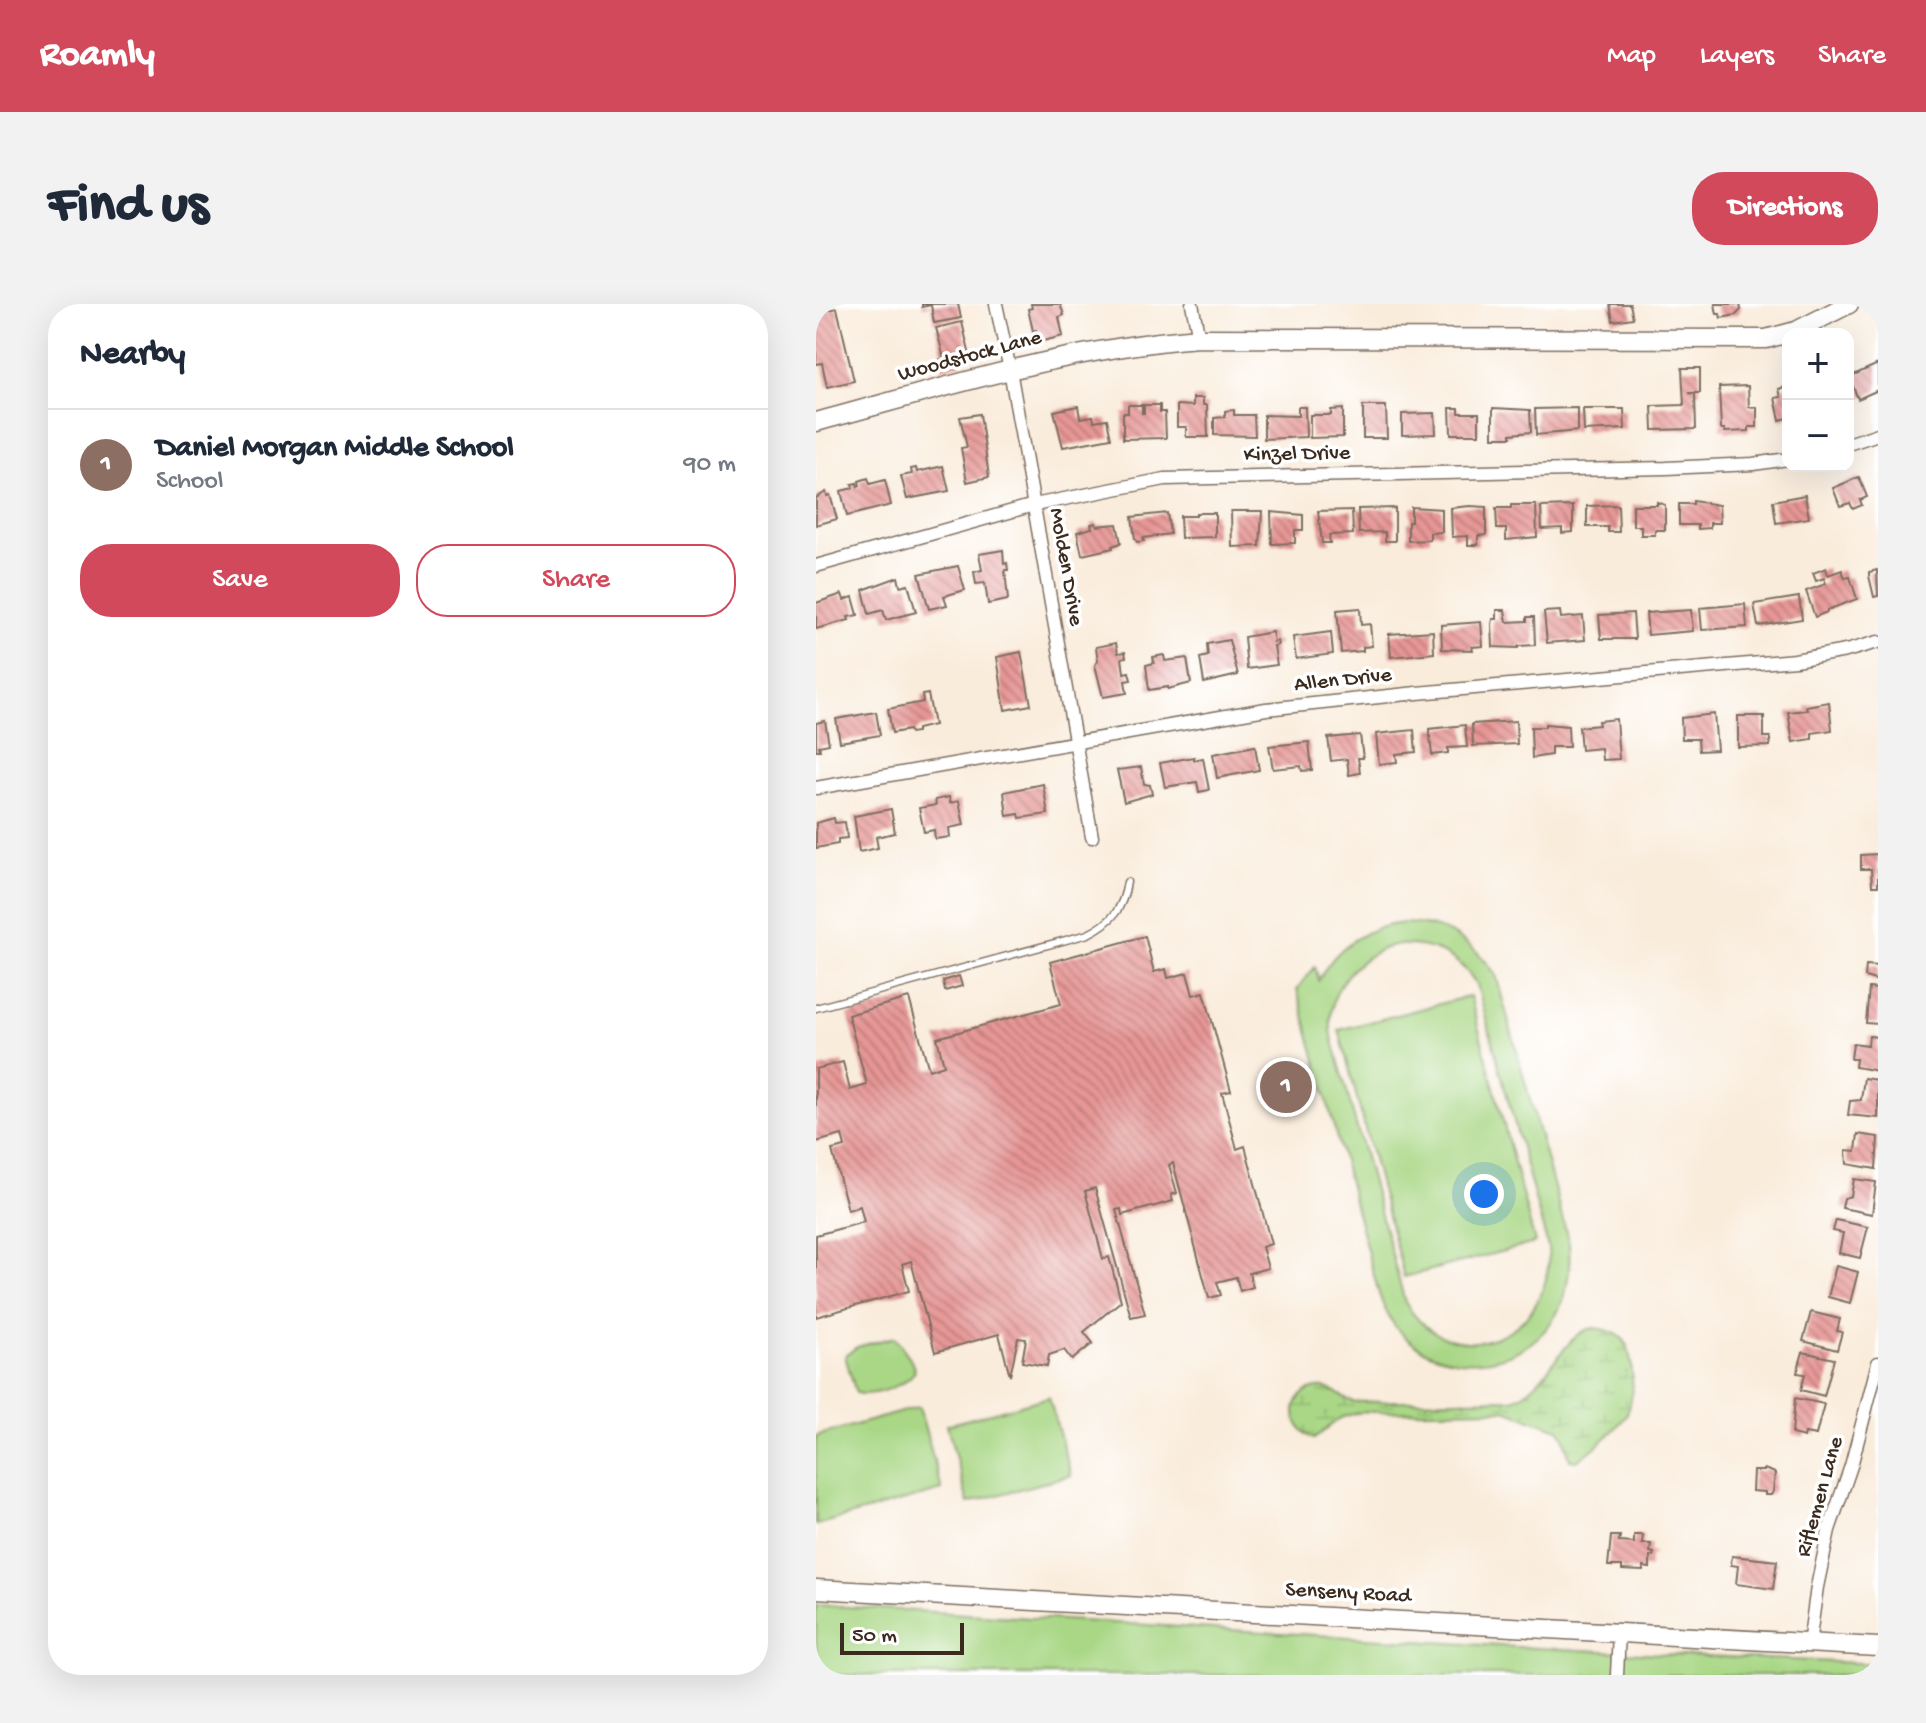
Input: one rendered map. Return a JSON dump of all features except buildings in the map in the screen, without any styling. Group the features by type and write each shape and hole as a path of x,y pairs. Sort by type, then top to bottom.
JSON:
{"main road":[{"name":"Woodstock Lane","path":"816,422 1104,348 1199,338 1766,339 1796,331 1849,304"},
{"name":"Senseny Road","path":"816,1589 1878,1647"}],"street":[{"name":"Molden Drive","path":"996,304 1092,837"},
{"path":"1192,304 1199,338"},
{"path":"1854,442 1878,434"},
{"name":"Kinzel Drive","path":"816,566 1034,505 1112,488 1196,476 1666,468 1782,460"},
{"name":"Allen Drive","path":"816,788 1266,709 1795,660 1878,642"},
{"name":"Riflemen Lane","path":"1809,1644 1829,1530 1851,1466 1878,1363"},
{"path":"1617,1675 1619,1632"}],"lane":[{"path":"816,1008 1088,934 1112,919 1120,909 1127,882"}],"green space":[{"path":"1419,924 1445,931 1468,944 1496,975 1569,1243 1567,1284 1562,1303 1552,1321 1538,1337 1502,1357 1460,1361 1440,1357 1421,1349 1404,1336 1387,1313 1377,1287 1297,989 1315,967 1319,980 1334,957 1354,940 1390,925","holes":["1393,945 1441,952 1461,965 1477,985 1548,1247 1546,1279 1535,1305 1518,1324 1496,1337 1472,1342 1447,1338 1424,1325 1405,1302 1333,1041 1332,1009 1343,981 1364,959"]},
{"path":"1470,996 1535,1243 1404,1277 1339,1030"},
{"path":"1594,1328 1617,1334 1627,1345 1632,1375 1630,1406 1618,1425 1577,1461 1570,1460 1559,1429 1505,1410 1361,1412 1340,1418 1314,1439 1306,1434 1296,1419 1295,1411 1301,1396 1318,1388 1328,1389 1354,1402 1513,1399 1537,1383 1573,1339"},
{"path":"895,1337 915,1371 888,1389 856,1393 845,1356 857,1347"},
{"path":"1049,1397 1071,1475 968,1503 947,1425"},
{"path":"919,1407 942,1490 816,1525 816,1436"},
{"path":"816,1605 1517,1647 1878,1664 1878,1675 816,1675"}],"place":[{"name":"Daniel Morgan Middle School","path":"1286,1087"}]}
